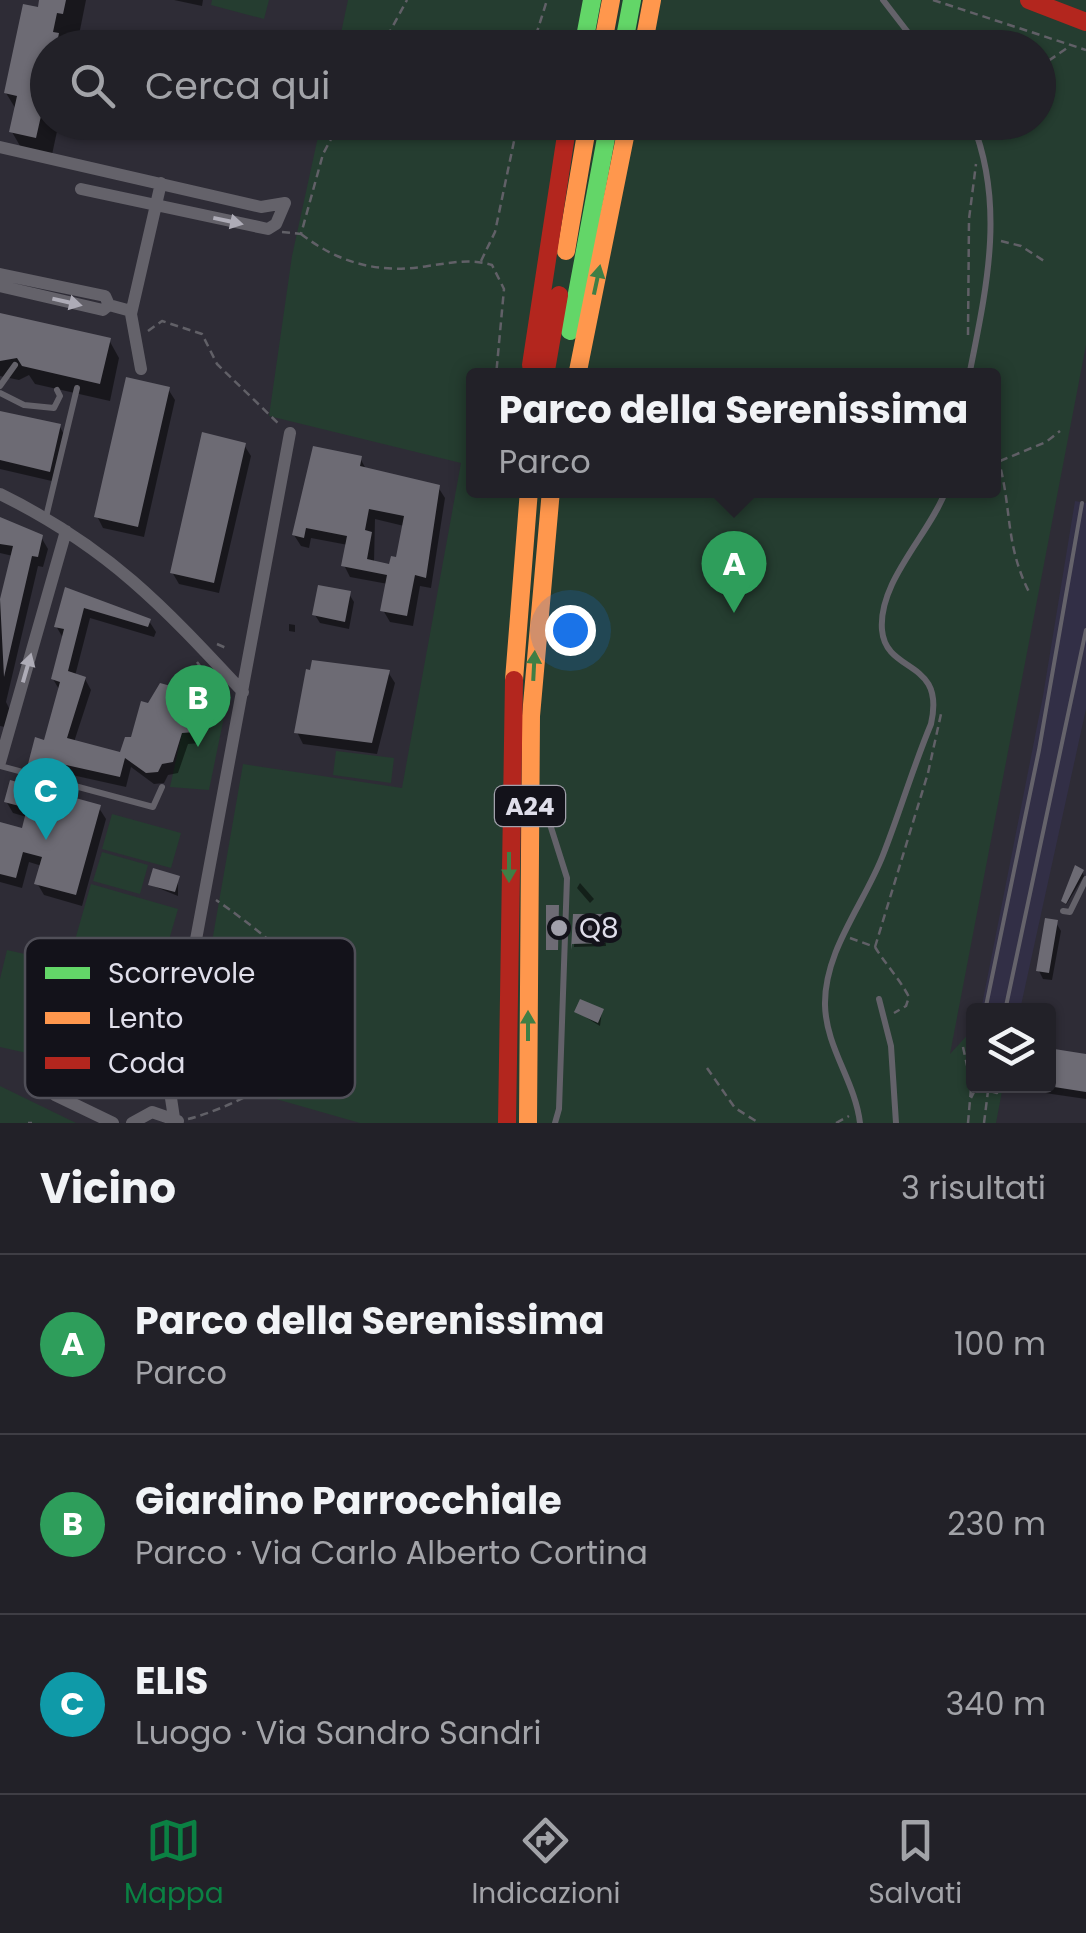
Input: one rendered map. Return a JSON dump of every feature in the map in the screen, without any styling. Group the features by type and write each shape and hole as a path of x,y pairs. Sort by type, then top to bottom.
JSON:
{"main road":[{"path":"586,30 592,0"},
{"path":"605,30 611,0"},
{"path":"626,30 632,0"},
{"path":"646,30 652,0"},
{"path":"1029,0 1086,22"},
{"path":"531,368 542,271 565,140"},
{"path":"546,368 585,140"},
{"path":"565,368 605,140"},
{"path":"579,368 624,140"},
{"path":"516,603 518,498"},
{"name":"A24","path":"508,1123 510,746 516,603 528,498"},
{"name":"A24","path":"528,1123 532,716 551,498"}],"street":[{"path":"0,148 261,207 285,203 272,228 82,190"},
{"path":"141,369 131,311 161,184"},
{"path":"0,274 106,296 109,306"},
{"path":"0,286 103,310 109,306 131,311"},
{"path":"195,938 290,433"},
{"path":"0,494 66,530 148,590 243,692"},
{"path":"0,764 66,530"},
{"path":"62,1098 113,1123"},
{"path":"132,1123 152,1112 160,1098"},
{"path":"152,1112 181,1120"}],"lane":[{"path":"883,0 906,30"},
{"path":"971,368 992,239 992,190 978,140"},
{"path":"15,364 0,390 24,404 54,408 60,396 57,390"},
{"path":"46,519 76,388"},
{"path":"860,1123 833,1046 825,1006 829,972 884,855 936,706 928,679 886,645 882,630 892,589 942,498"},
{"path":"532,716 544,818 568,878 560,1109 555,1123"},
{"path":"0,764 153,807 162,787"},
{"path":"1063,911 1070,912 1086,879"},
{"path":"879,999 891,1046 896,1123"}],"path":[{"path":"391,30 407,0"},
{"path":"538,30 547,0"},
{"path":"933,0 1025,30"},
{"path":"1056,40 1086,50"},
{"path":"1056,55 1071,45"},
{"path":"301,234 330,140"},
{"path":"480,262 488,255 495,232 514,140"},
{"path":"968,335 969,219 980,145"},
{"path":"272,228 301,234 331,257 397,270 480,262 492,265 504,289 497,368"},
{"path":"992,239 1021,246 1044,262"},
{"path":"134,340 162,321 202,334 217,364 290,433"},
{"path":"1001,459 1046,442 1060,430"},
{"path":"1001,492 1012,559 1029,592"},
{"path":"216,644 226,648"},
{"path":"198,662 226,701"},
{"path":"875,947 884,929 943,718 936,706"},
{"path":"203,898 218,900 262,938"},
{"path":"844,936 875,947 909,997 906,1006 884,1018"},
{"path":"963,1047 966,1059"},
{"path":"708,1068 735,1108 760,1123"},
{"path":"968,1123 970,1093"},
{"path":"969,1104 973,1093"},
{"path":"984,1123 987,1093"},
{"path":"181,1120 214,1113 241,1098"},
{"path":"836,1123 858,1110"}],"shaded area":[{"path":"1075,501 1086,503 1086,709 1022,1003 982,1003 1043,696"}],"green space":[{"path":"212,0 269,0 264,19 211,5"},
{"path":"348,0 1086,0 1086,345 950,1054 966,1037 966,1093 1002,1093 996,1123 360,1123 273,1098 355,1098 355,938 213,938 243,764 402,788 461,463 269,416 292,256 317,140 1056,140 1056,30 342,30"},
{"path":"178,704 225,712 209,790 170,787 182,733 194,732 198,721 179,709"},
{"path":"336,751 394,758 391,783 333,775"},
{"path":"112,814 181,833 171,868 102,849"},
{"path":"102,852 148,865 140,894 93,881"},
{"path":"91,884 178,909 170,938 76,938"},
{"path":"7,950 25,954 25,1053 0,1047 0,979"},
{"path":"0,1086 76,1123 0,1123"}],"building":[{"path":"39,0 66,0 63,14 57,13 53,30 30,30 30,137 9,132 17,96 4,93 23,4 38,7"},
{"path":"0,313 111,338 100,384 22,366 17,358 0,361"},
{"path":"126,377 170,387 138,527 94,517"},
{"path":"0,411 61,424 50,472 0,460"},
{"path":"202,432 246,443 214,583 170,573"},
{"path":"313,446 362,456 360,466 440,485 426,578 415,575 407,616 380,611 387,575 341,566 347,536 306,528 304,538 292,535","holes":["369,509 404,516 396,557 391,556 389,564 367,559 372,532 365,530"]},
{"path":"0,517 43,535 38,557 32,556 4,677 0,599 13,546 0,544"},
{"path":"318,585 351,591 345,622 312,615"},
{"path":"65,587 151,619 148,627 84,608 68,671 86,677 67,738 120,752 125,737 131,737 141,701 148,703 160,683 178,688 179,709 198,721 195,732 182,733 173,762 162,764 158,772 146,773 125,758 120,777 57,763 55,772 28,764 35,737 44,740 60,682 51,679 64,629 54,627"},
{"path":"312,660 390,670 372,743 294,733 306,669 310,670"},
{"path":"10,780 101,805 76,895 34,884 42,857 23,852 16,878 0,874 0,822 22,828 27,808 4,802"},
{"path":"1075,865 1084,870 1066,904 1061,901"},
{"path":"153,868 180,876 175,892 148,885"},
{"path":"546,905 559,905 558,950 546,950"},
{"path":"573,914 604,914 605,943 572,944 571,950"},
{"path":"1045,918 1058,920 1049,973 1036,971"},
{"path":"580,999 604,1009 598,1023 574,1012"},
{"path":"1056,1049 1086,1054 1086,1092 1056,1087"}],"railway":[{"path":"987,1003 1039,750 1082,503"},
{"path":"1007,1003 1086,630"}],"traffic: fast":[{"path":"586,30 592,0"},
{"path":"626,30 632,0"},
{"path":"570,331 606,140"}],"traffic: slow":[{"path":"605,30 611,0"},
{"path":"646,30 652,0"},
{"path":"566,251 585,140"},
{"path":"579,368 624,140"},
{"path":"514,680 528,498"},
{"path":"528,1123 531,716 550,498"}],"traffic: jam":[{"path":"1029,0 1086,22"},
{"path":"531,365 565,140"},
{"path":"546,368 559,295"},
{"path":"507,1123 514,680"}],"place":[{"name":"Parco della Serenissima","path":"734,613"},
{"name":"Giardino Parrocchiale","path":"198,747"},
{"name":"ELIS","path":"46,840"},
{"name":"Q8","path":"559,928"}]}
